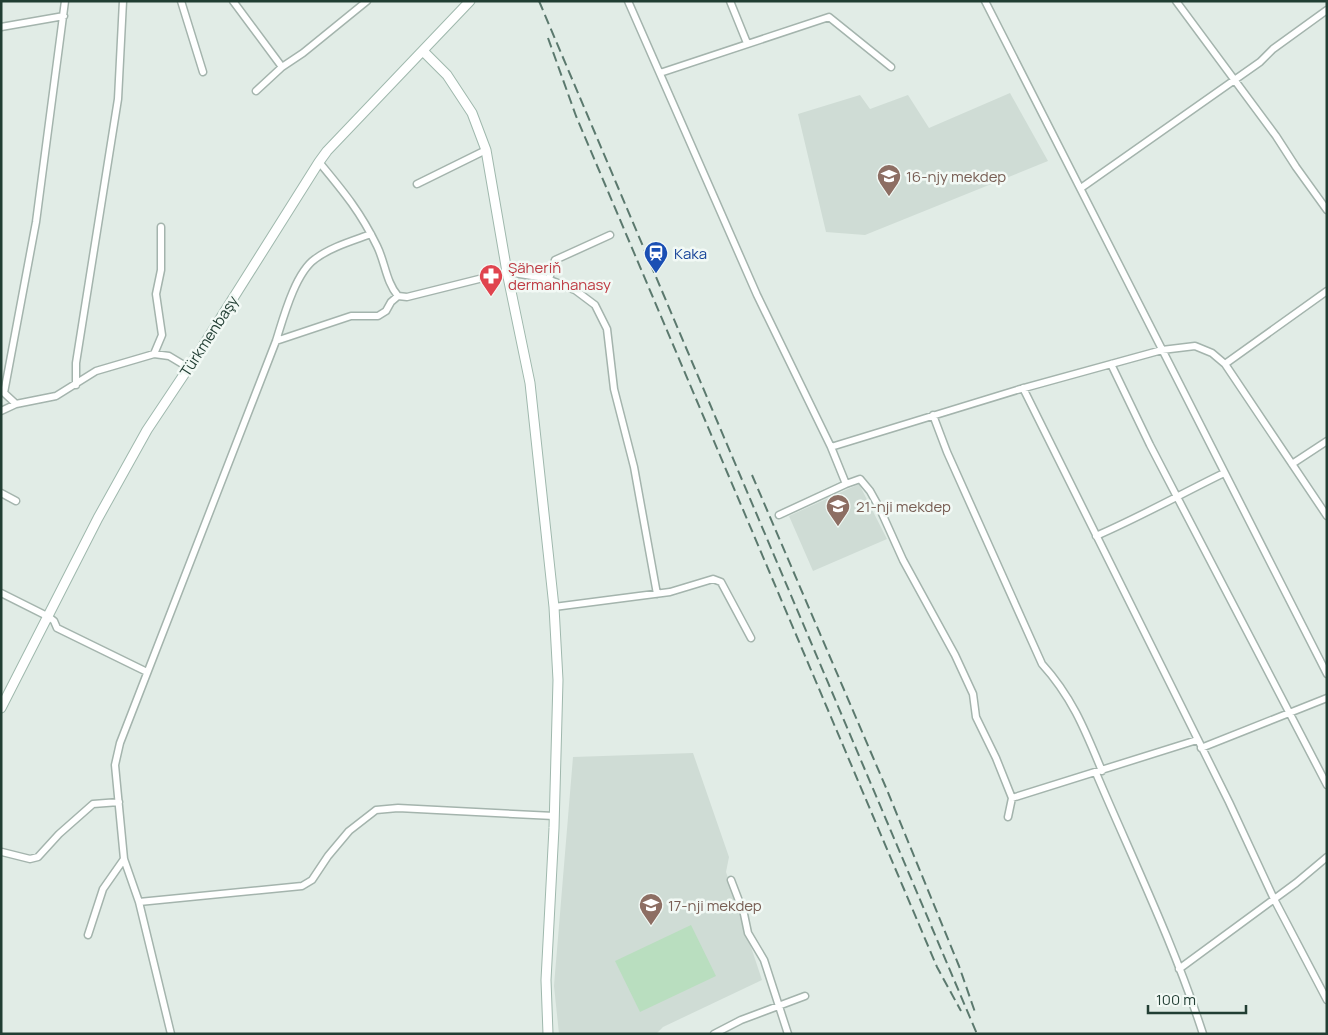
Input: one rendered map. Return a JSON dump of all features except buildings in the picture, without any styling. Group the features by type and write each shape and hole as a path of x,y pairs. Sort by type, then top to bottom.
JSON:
{"street":[{"path":"16,404 3,392 36,222 65,1"},
{"path":"76,385 76,363 118,99 123,1"},
{"path":"181,1 203,72"},
{"path":"233,1 282,67"},
{"path":"256,91 282,67 303,53 366,1"},
{"path":"628,1 758,295 831,447 846,484"},
{"path":"730,1 747,43"},
{"path":"985,1 1327,674"},
{"path":"1176,1 1276,136 1327,210"},
{"name":"Türkmenbaşy","path":"1,708 98,518 147,430 189,368 319,162 327,151 467,3"},
{"path":"1081,188 1234,80 1327,10"},
{"path":"1,27 64,16"},
{"path":"660,73 829,16 891,67"},
{"path":"423,51 447,74 472,113 486,150 507,272 530,383 554,607 558,680 546,980 548,1034"},
{"path":"417,184 486,150"},
{"path":"319,162 355,205 381,254 392,289 398,296 407,297 507,272 549,280 576,290 596,305 608,329 614,389 634,467 658,594"},
{"path":"154,354 162,335 156,294 161,270 161,227"},
{"path":"171,1034 139,902 124,859 115,765 120,743 276,341 293,290 313,260 336,248 371,234"},
{"path":"549,280 555,260 610,235"},
{"path":"1225,364 1327,291"},
{"path":"276,341 352,316 378,316 386,311 391,302 398,296"},
{"path":"831,447 1023,388 1162,350 1196,346 1212,353 1225,364 1327,516"},
{"path":"1,410 16,404 56,396 96,371 154,354 170,356 189,368"},
{"path":"1111,364 1177,496 1327,785"},
{"path":"1023,388 1144,630 1274,899 1327,1000"},
{"path":"933,415 947,452 1042,664 1055,679 1077,712 1140,877 1156,907 1203,1034"},
{"path":"1292,464 1327,441"},
{"path":"1096,536 1136,519 1224,473"},
{"path":"779,515 860,479 870,491 903,560 974,694 976,717 996,758 1012,798 1008,817"},
{"path":"1,493 16,500"},
{"path":"554,607 670,592 713,579 721,582 751,638"},
{"path":"1,593 49,617 54,621 57,628 147,672"},
{"path":"1201,748 1327,698"},
{"path":"1012,798 1197,740"},
{"path":"2,852 30,859 38,858 59,834 93,804 119,802"},
{"path":"139,902 302,886 312,880 328,856 349,831 376,810 398,808 554,816"},
{"path":"1179,969 1274,899 1327,857"},
{"path":"88,935 103,889 124,859"},
{"path":"731,880 744,914 748,933 764,960 788,1034"},
{"path":"714,1034 741,1020 805,996"}],"shaded area":[{"name":"16-njy mekdep","path":"1010,93 1048,161 865,235 826,232 798,114 860,95 870,109 908,95 929,128"},
{"name":"21-nji mekdep","path":"859,484 887,539 813,571 789,516"},
{"name":"17-nji mekdep","path":"693,753 729,857 726,872 762,980 663,1027 656,1034 559,1034 554,986 573,757"}],"green space":[{"path":"691,925 716,976 640,1012 615,961"}],"railway":[{"path":"539,1 977,1034"},
{"path":"548,38 576,116 937,967 961,1011"},
{"path":"752,475 887,790 959,966 976,1015"}],"place":[{"name":"16-njy mekdep","path":"889,197"},
{"name":"Kaka","path":"656,274"},
{"name":"Şäheriň dermanhanasy","path":"491,297"},
{"name":"21-nji mekdep","path":"838,527"},
{"name":"17-nji mekdep","path":"651,926"}]}
